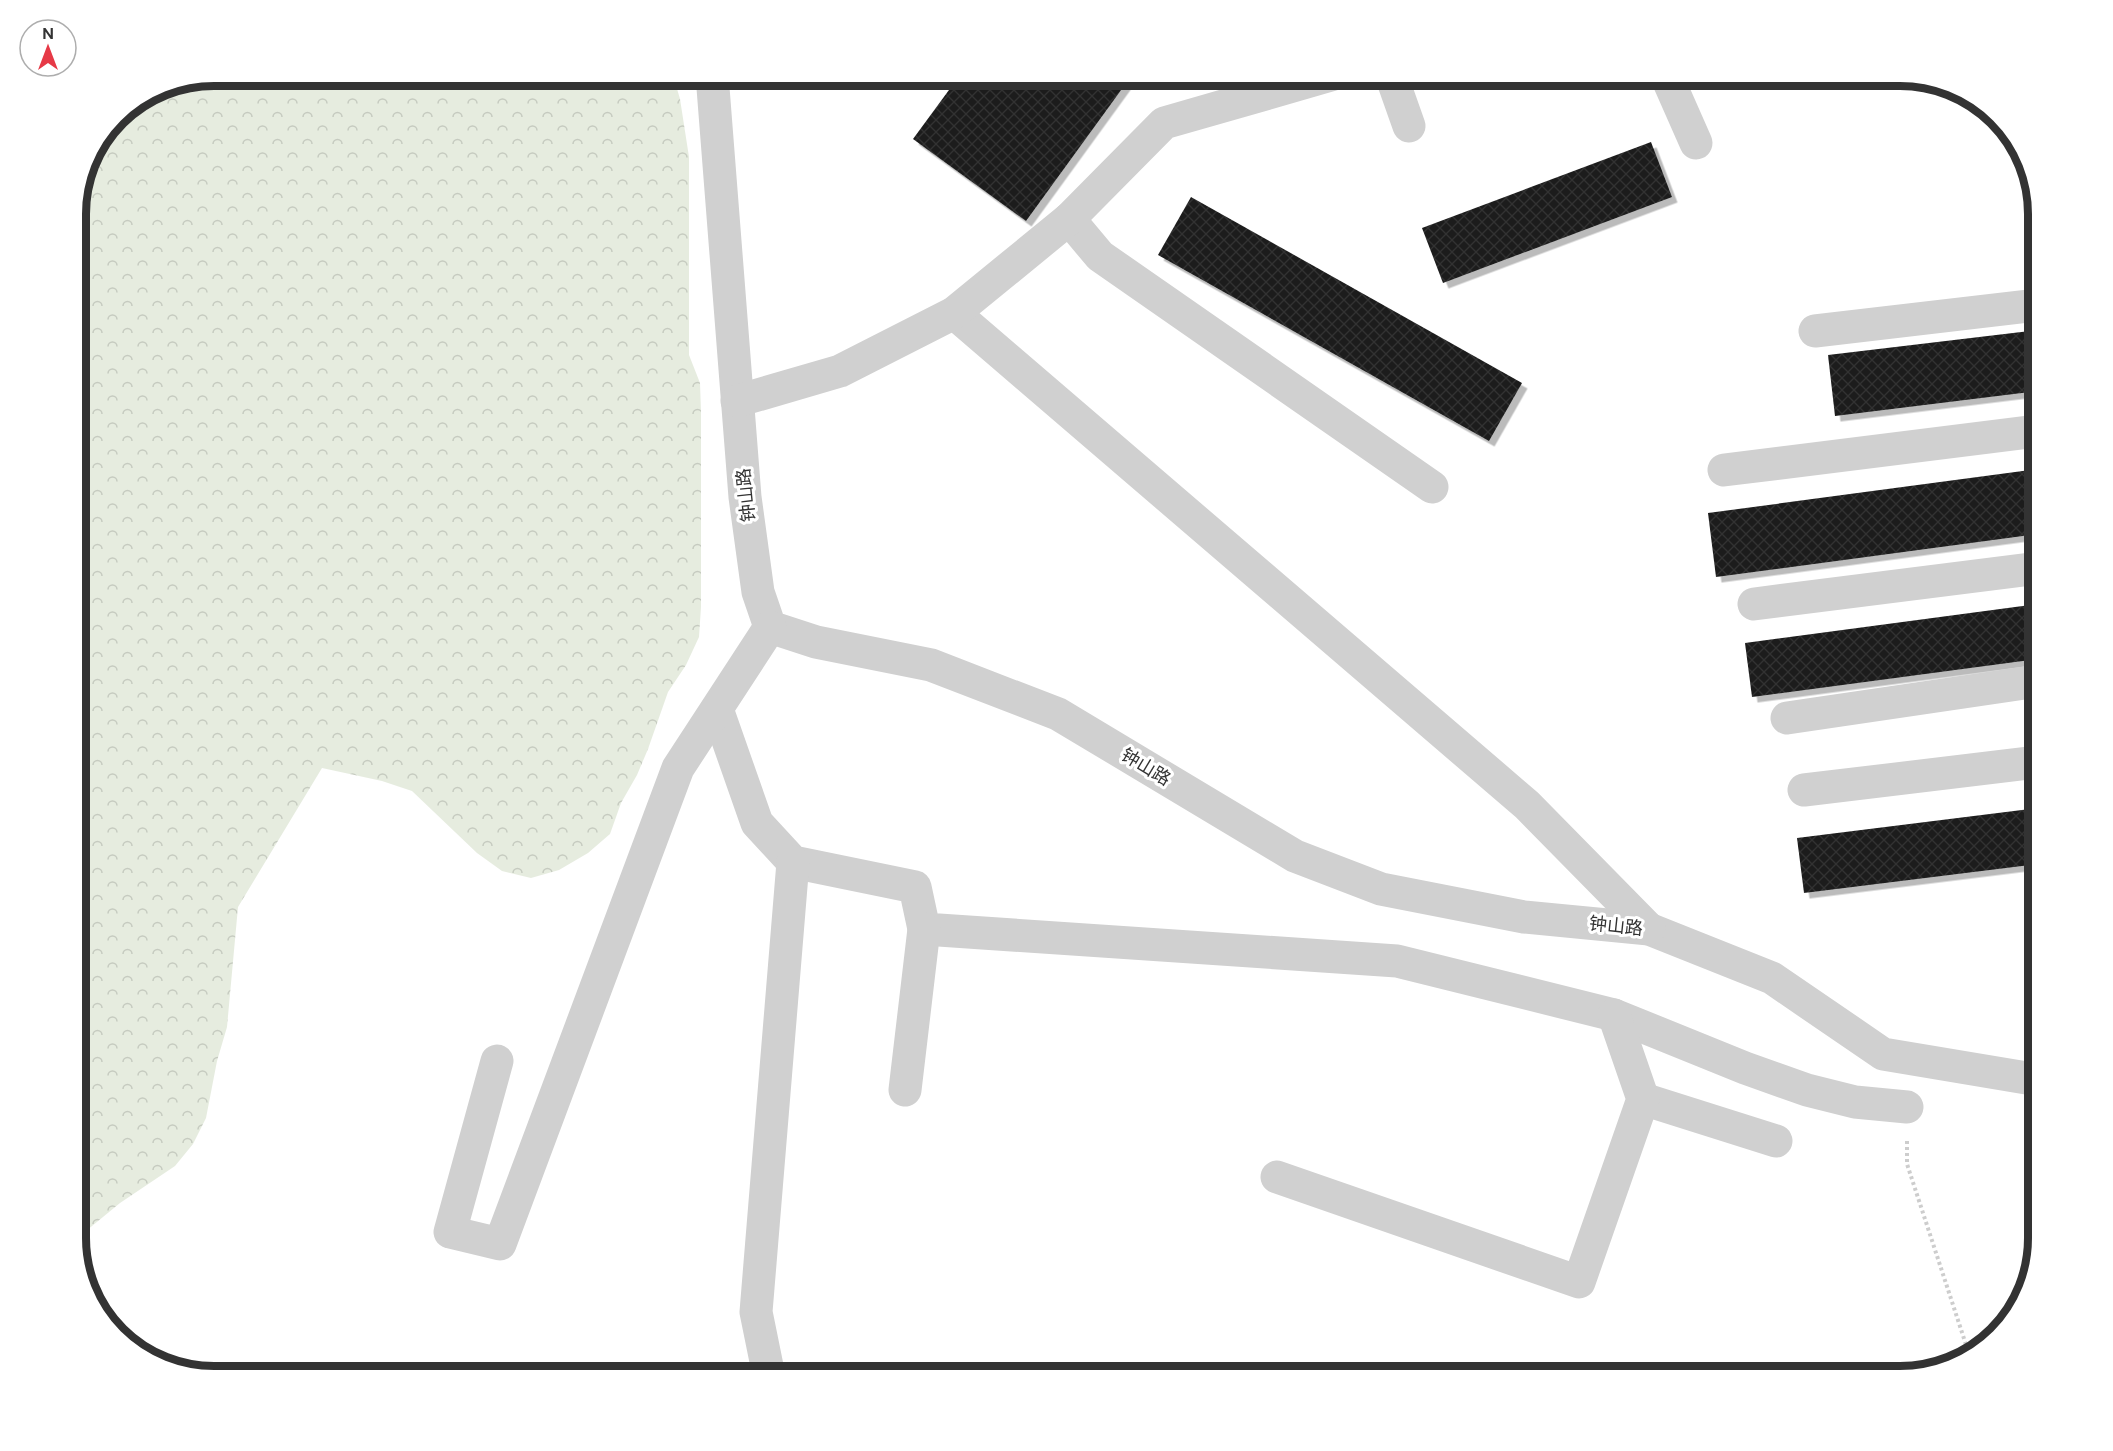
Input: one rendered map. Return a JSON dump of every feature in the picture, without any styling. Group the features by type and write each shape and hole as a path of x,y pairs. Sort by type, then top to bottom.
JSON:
{"street":[{"name":"钟山路","path":"713,86 745,497 758,592 770,627 816,642 931,665 1058,714 1295,856 1381,889 1524,917 1649,929 1772,978 1883,1054 2028,1078"},
{"path":"737,401 840,371 954,313 1069,219 1164,123 1293,86"},
{"path":"1395,86 1409,126"},
{"path":"1671,86 1696,143"},
{"path":"1069,219 1100,256 1432,487"},
{"path":"1815,331 2028,306"},
{"path":"954,313 1527,805 1649,929"},
{"path":"1724,470 2028,432"},
{"path":"1754,604 2028,569"},
{"path":"497,1061 450,1232 500,1244 678,768 770,627"},
{"path":"1787,718 2028,682"},
{"path":"717,709 757,823 793,862 915,887 924,929 905,1090"},
{"path":"1804,790 2028,763"},
{"path":"767,1366 756,1312 793,862"},
{"path":"924,929 1397,961 1614,1015 1745,1068 1807,1090 1855,1102 1907,1107"},
{"path":"1277,1177 1579,1282 1643,1099 1614,1015"},
{"path":"1643,1099 1776,1141"}],"path":[{"path":"1907,1107 1907,1164 1967,1346"}],"green space":[{"path":"214,86 676,86 689,157 689,355 700,383 701,607 699,637 686,665 668,692 648,749 621,803 610,834 588,853 559,870 531,878 502,871 477,853 412,791 382,781 322,768 238,907 227,1027 217,1061 206,1118 193,1144 175,1166 120,1203 86,1231 86,205 95,165 112,136 129,117 165,95 189,88"}],"building":[{"path":"952,86 1124,86 1026,221 913,139"},
{"path":"1651,142 1672,197 1443,283 1422,228"},
{"path":"1191,197 1522,383 1489,441 1158,255"},
{"path":"2028,331 2028,392 1835,416 1828,355"},
{"path":"2028,470 2028,535 1716,577 1708,513"},
{"path":"2028,605 2028,660 1752,697 1745,643"},
{"path":"2028,809 2028,865 1804,893 1797,838"}]}
